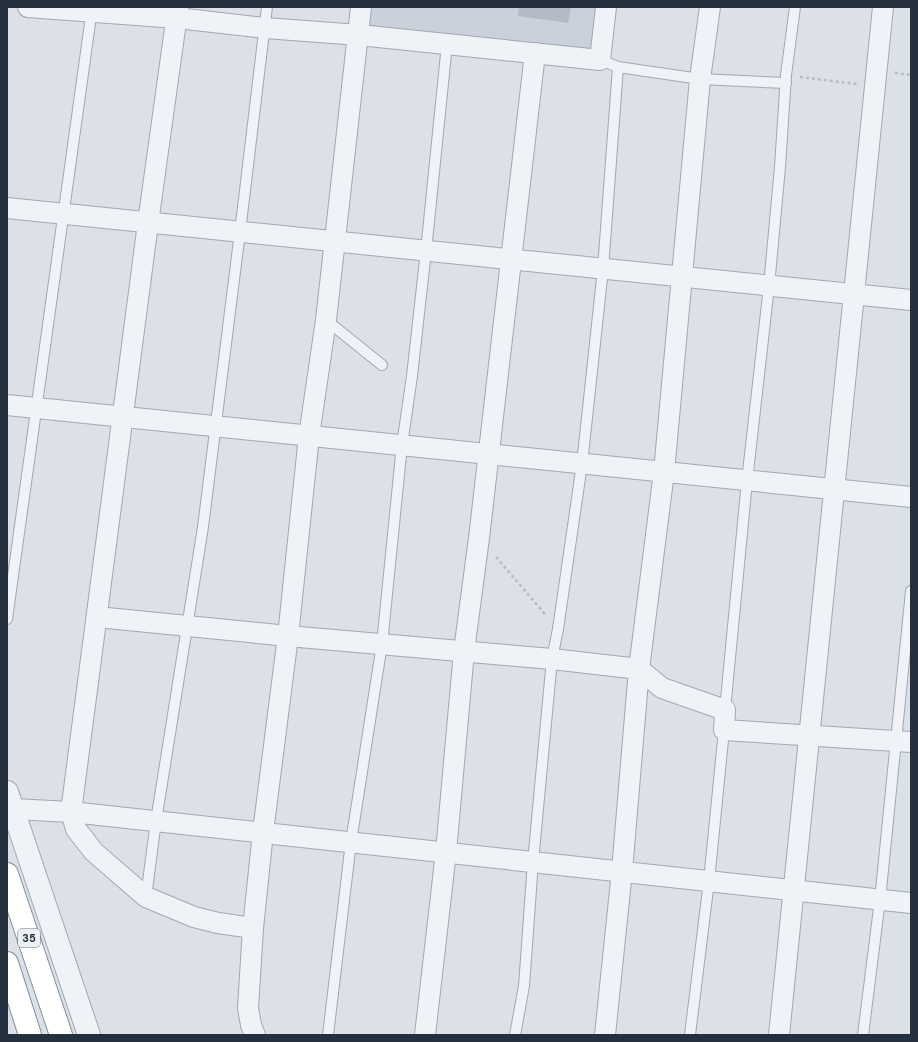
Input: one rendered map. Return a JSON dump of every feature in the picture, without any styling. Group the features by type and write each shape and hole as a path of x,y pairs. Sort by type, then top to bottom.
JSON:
{"highway":[{"name":"35","path":"7,874 61,1035"},
{"path":"7,963 30,1035"}],"street":[{"path":"28,7 178,12 264,28 359,35 535,53 609,64 606,7"},
{"path":"255,1035 251,1025 248,1008 253,928 263,832 288,636 309,436 326,320 362,7"},
{"path":"605,1035 622,871 639,669 664,472 700,79 710,7"},
{"path":"779,1035 883,7"},
{"path":"178,12 148,223 70,812 76,829 94,852 146,897 194,917 218,923 253,928"},
{"path":"425,1035 446,852 464,651 489,454 510,260 535,53"},
{"path":"7,208 911,300"},
{"path":"7,405 911,497"},
{"path":"96,617 288,636 552,659 639,669 662,688 725,710 724,730 904,741"},
{"path":"89,1035 10,800 70,812 911,903"}],"lane":[{"path":"146,897 156,821 203,527 267,7"},
{"path":"725,710 747,481 769,286 780,167 786,79 795,7"},
{"path":"7,619 92,10"},
{"path":"328,1035 351,842 382,644 402,445 412,376 447,44"},
{"path":"516,1035 524,986 533,862 552,659 558,629 582,464 603,269 609,64 700,79 786,79"},
{"path":"326,320 382,365"},
{"path":"863,1035 880,900 904,741 911,591"},
{"path":"690,1035 709,881 724,730"}],"path":[{"path":"786,79 875,86"},
{"path":"479,538 558,629"}],"shaded area":[{"path":"362,7 605,7 600,60 359,35"}],"building":[{"path":"519,7 571,7 568,23 518,16"}]}
